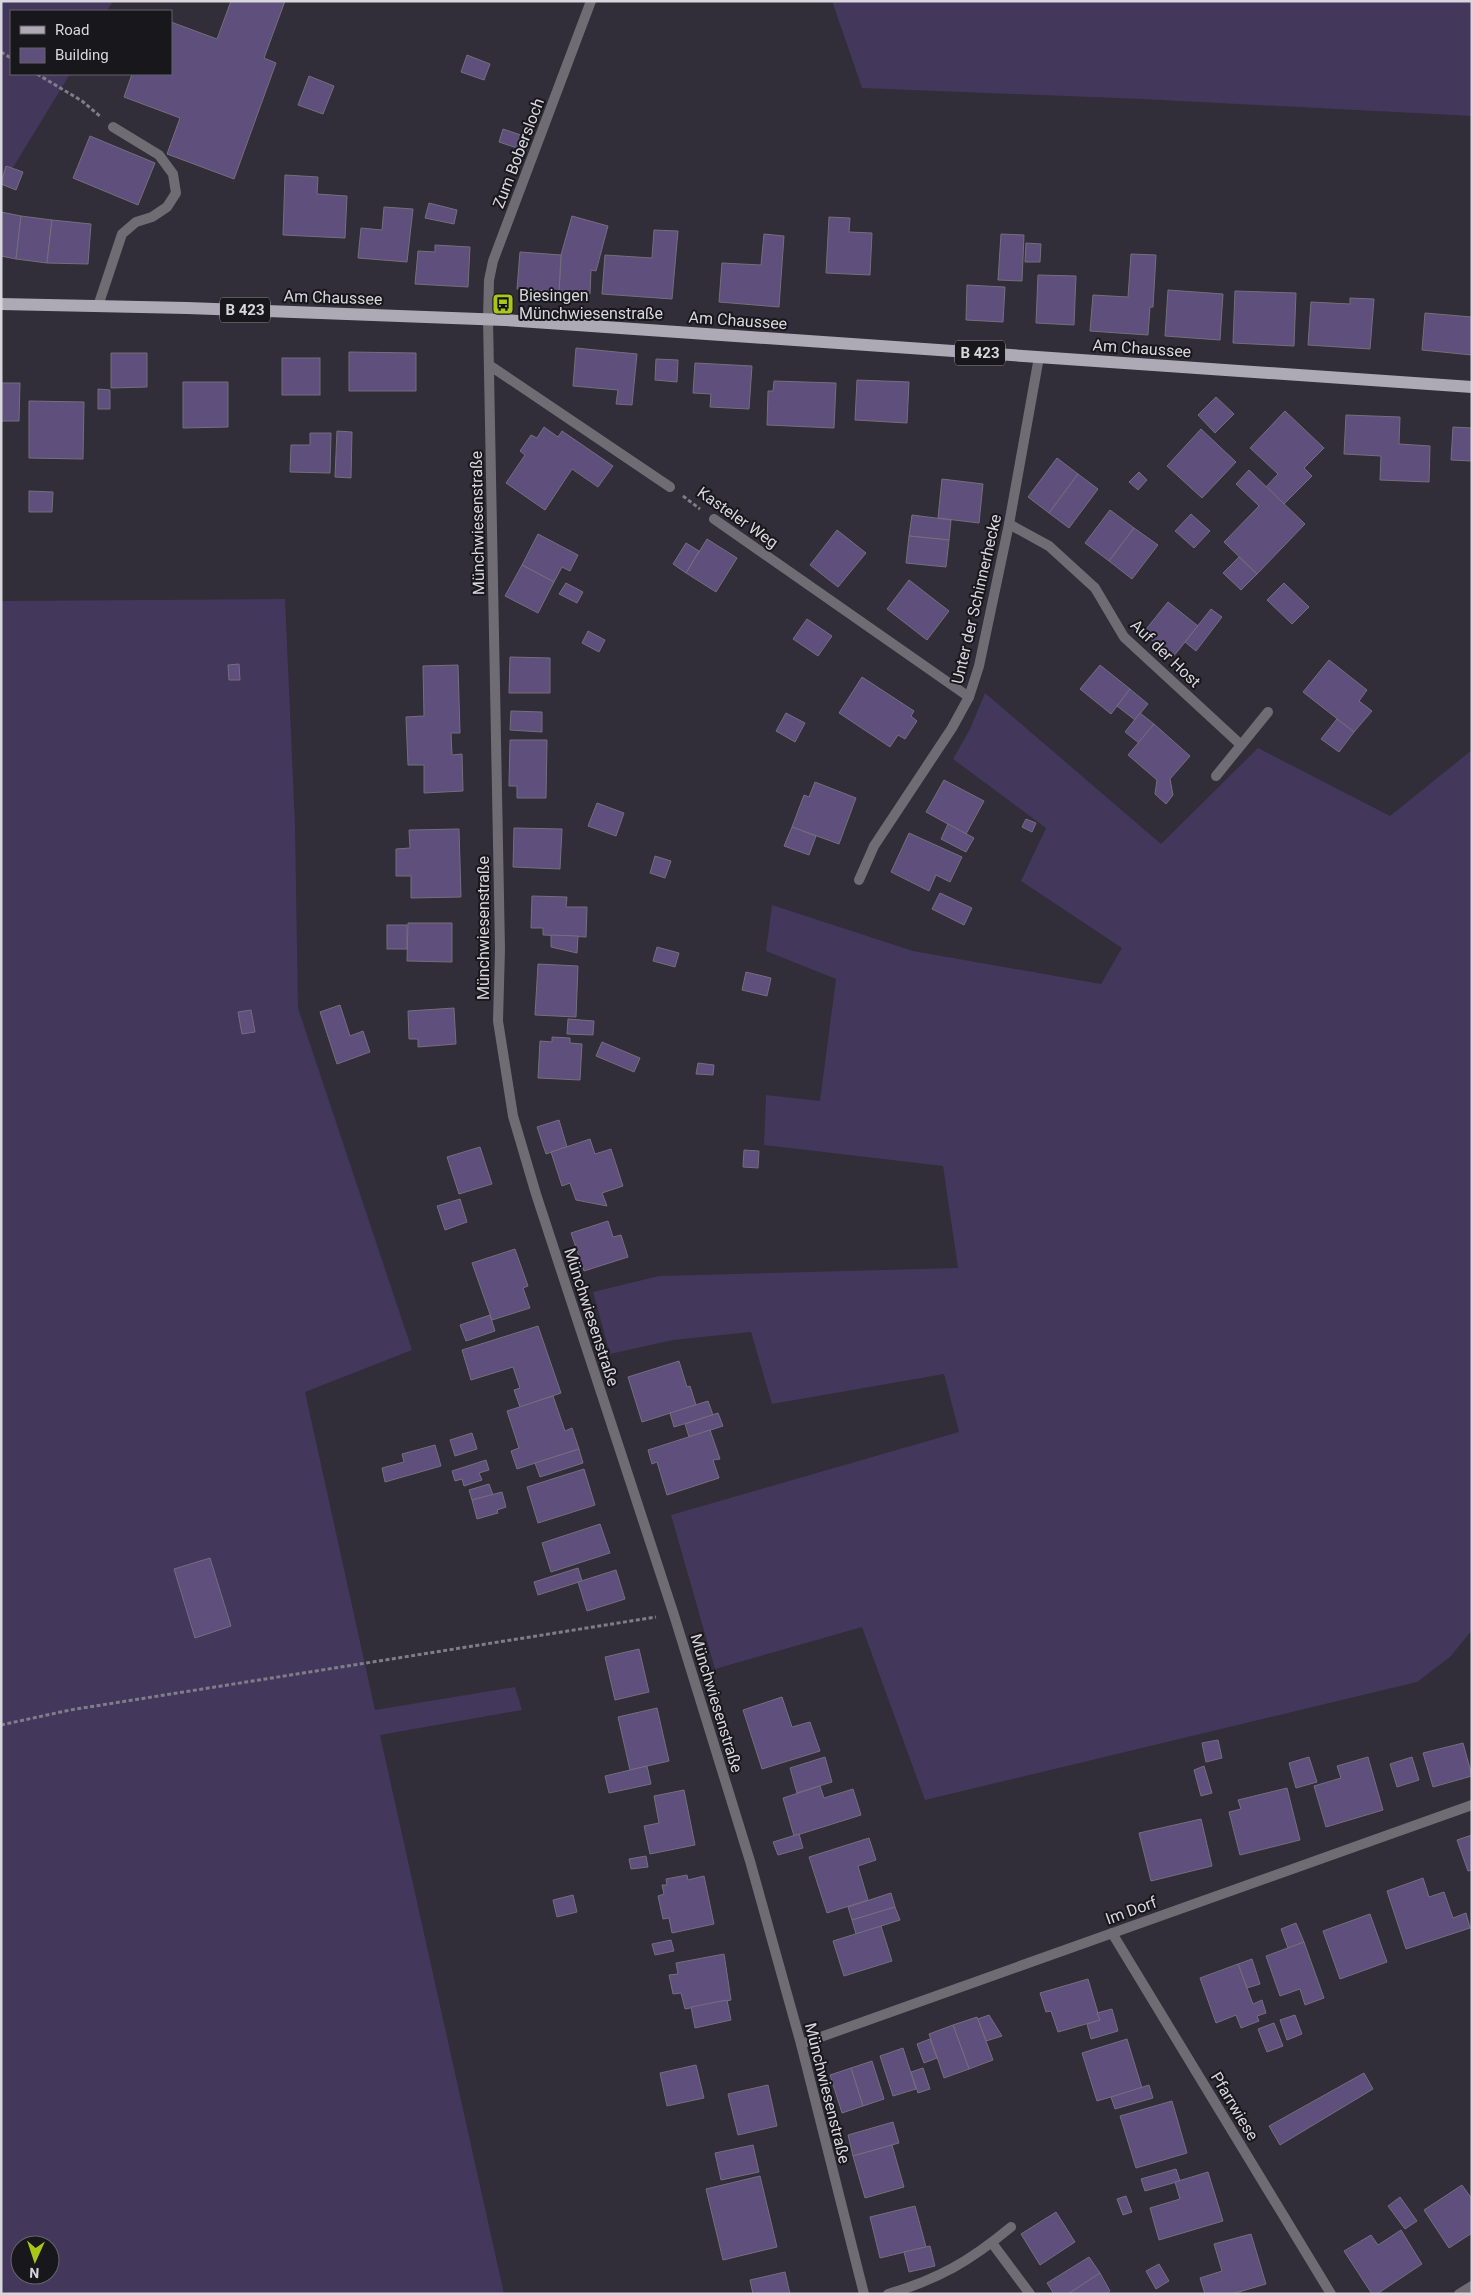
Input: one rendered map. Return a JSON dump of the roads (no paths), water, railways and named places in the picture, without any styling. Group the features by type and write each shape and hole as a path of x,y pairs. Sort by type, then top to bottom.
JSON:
{"main road":[{"name":"Am Chaussee","path":"1,304 187,308 488,319 1472,387"}],"street":[{"name":"Zum Bobersloch","path":"488,319 489,280 493,261 591,1"},
{"path":"98,306 122,234 136,222 152,217 167,207 176,193 173,174 159,155 113,127"},
{"name":"Münchwiesenstraße","path":"488,319 500,949 498,1021 513,1116 536,1194 674,1614 750,1861 801,2044 864,2294"},
{"name":"Unter der Schinnerhecke","path":"860,880 874,846 952,728 969,697 979,666 1009,524 1039,357"},
{"path":"489,365 670,487"},
{"name":"Kasteler Weg","path":"714,519 969,697"},
{"name":"Auf der Host","path":"1009,524 1050,546 1095,588 1124,637 1240,744"},
{"path":"1216,776 1240,744 1268,712"},
{"name":"Im Dorf","path":"801,2044 1472,1805"},
{"name":"Pfarrwiese","path":"1112,1933 1331,2294"},
{"path":"888,2294 940,2276 967,2262 1011,2227"},
{"path":"992,2243 1030,2294"},
{"path":"1459,2294 1472,2286"}],"place":[{"name":"Biesingen Münchwiesenstraße","path":"503,304"}]}
